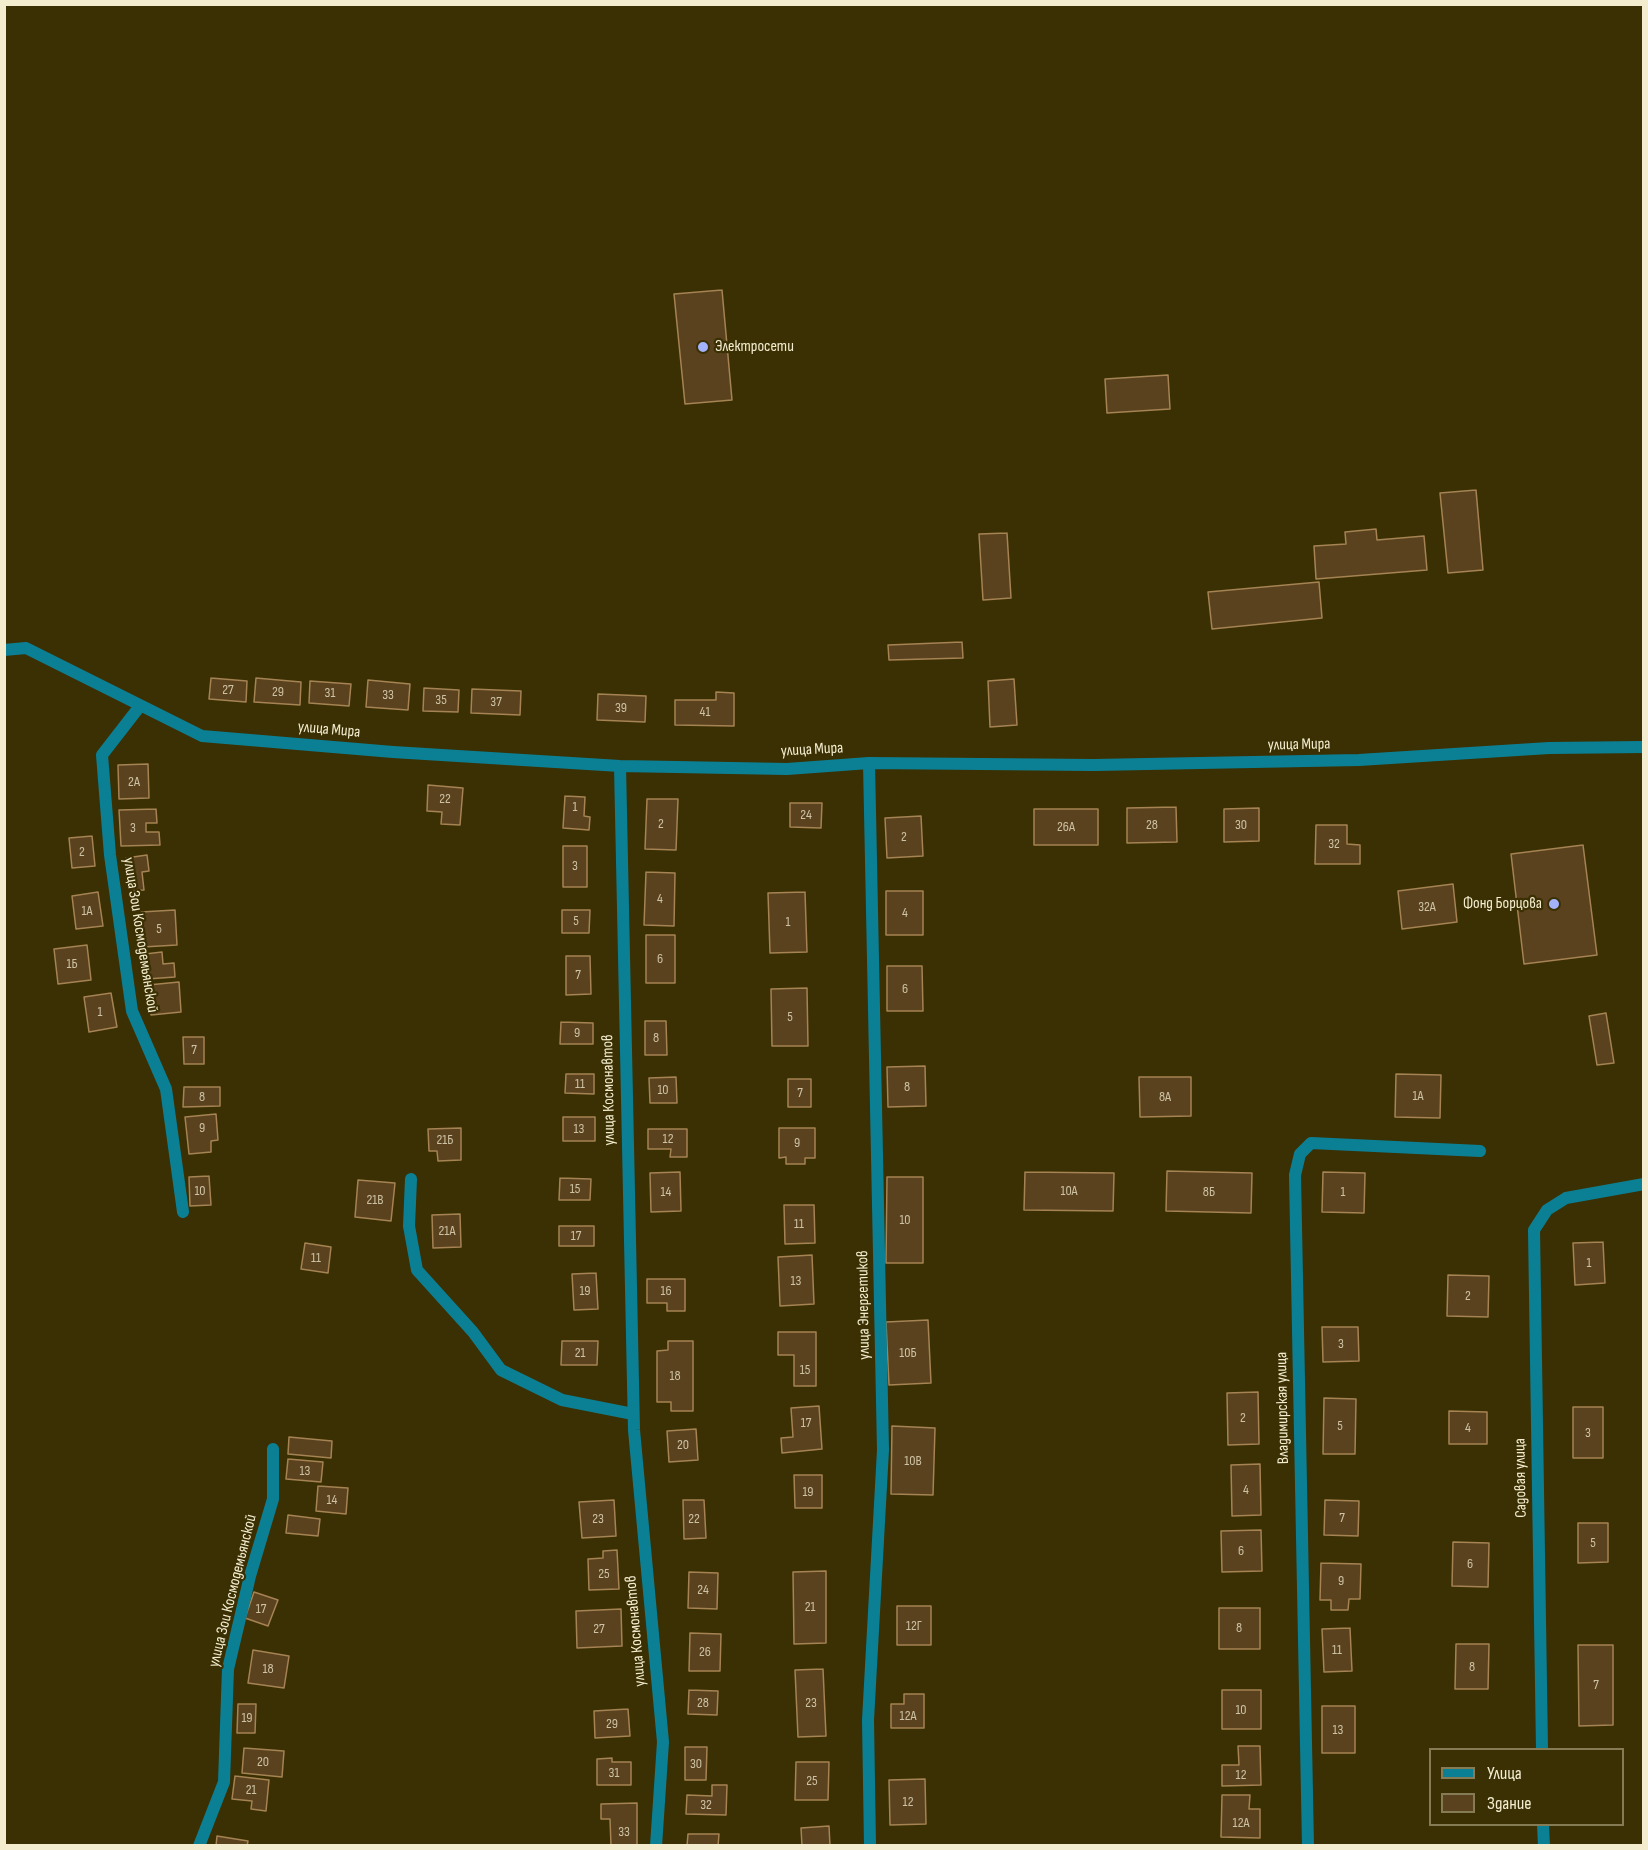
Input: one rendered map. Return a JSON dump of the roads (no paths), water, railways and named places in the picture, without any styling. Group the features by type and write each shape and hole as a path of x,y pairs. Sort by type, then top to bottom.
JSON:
{"street":[{"name":"улица Мира","path":"4,650 26,648 202,736 393,752 620,766 787,769 869,764 1094,765 1348,760 1549,748 1644,747"},
{"name":"улица Зои Космодемьянской","path":"140,706 102,756 110,855 132,1011 166,1089 183,1212"},
{"name":"улица Энергетиков","path":"869,764 883,1450 868,1720 870,1845"},
{"name":"улица Космонавтов","path":"620,766 633,1414 663,1742 656,1845"},
{"name":"Владимирская улица","path":"1308,1845 1295,1175 1300,1154 1311,1143 1480,1151"},
{"path":"411,1179 409,1226 417,1270 473,1332 501,1370 562,1400 633,1414"},
{"name":"Садовая улица","path":"1542,1748 1534,1230 1547,1210 1566,1198 1644,1184"},
{"name":"улица Зои Космодемьянской","path":"199,1845 224,1782 228,1669 250,1576 273,1499 273,1449"},
{"path":"1543,1826 1544,1845"}],"place":[{"name":"Электросети","path":"703,347"},
{"name":"Фонд Борцова","path":"1554,904"}]}
